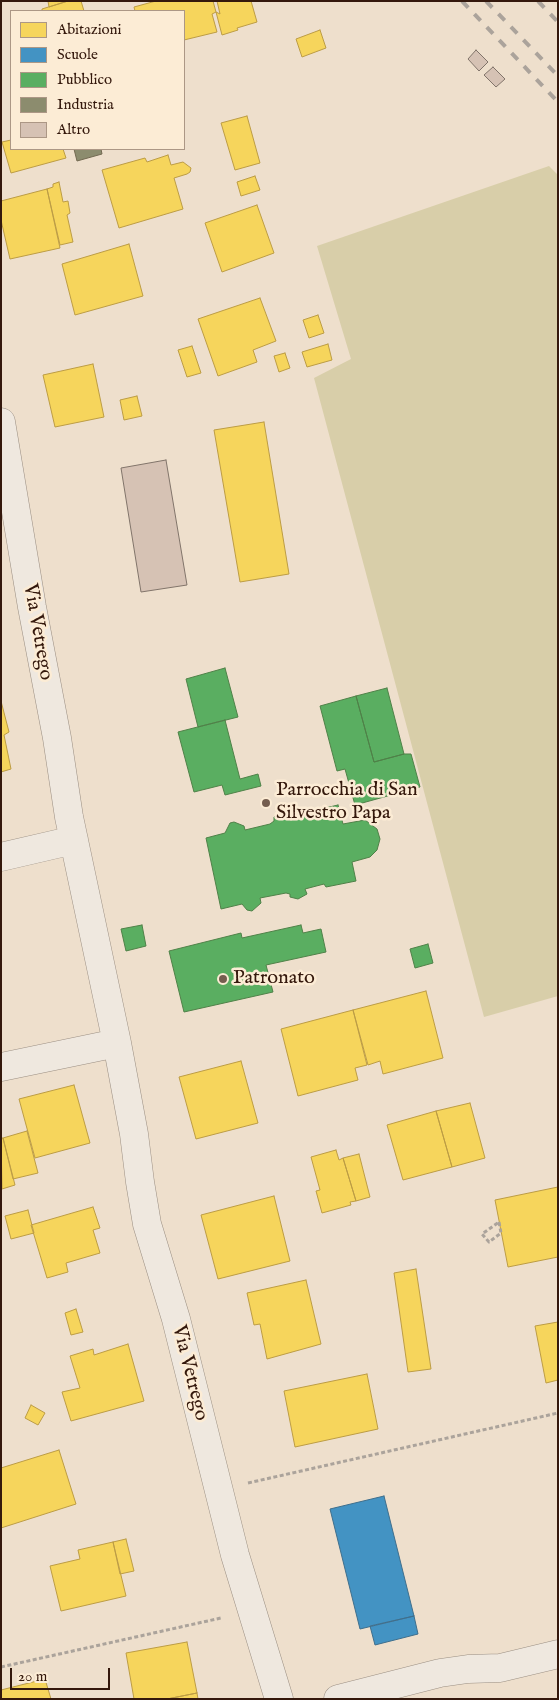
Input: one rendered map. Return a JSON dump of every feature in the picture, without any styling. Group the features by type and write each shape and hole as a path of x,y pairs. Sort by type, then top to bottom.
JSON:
{"street":[{"name":"Via Vetrego","path":"1,422 32,607 57,738 64,790 117,1043 134,1134 147,1224 176,1319 218,1490 251,1611 280,1699"},
{"path":"1,857 74,840"},
{"path":"1,1067 117,1043"},
{"path":"338,1699 440,1673 468,1669 500,1668 558,1654"}],"path":[{"path":"499,1222 502,1233 489,1242 482,1234 499,1222"},
{"path":"218,1490 474,1433 558,1412"},
{"path":"1,1667 251,1611"}],"shaded area":[{"path":"549,166 558,175 558,996 484,1017 314,378 351,359 317,246"}],"building: Abitazioni":[{"path":"48,1 68,1 49,7"},
{"path":"68,1 81,1 84,10 42,10"},
{"path":"156,1 213,1 216,12 212,14 217,32 185,40 185,10 135,10 134,7"},
{"path":"217,1 251,1 257,22 222,35 216,12 220,14"},
{"path":"320,30 326,48 302,57 296,39"},
{"path":"247,116 260,163 235,170 221,123"},
{"path":"10,140 10,150 63,150 66,158 11,173 2,142"},
{"path":"168,155 171,165 183,162 191,168 187,174 174,178 183,209 119,228 102,170 145,158 147,162"},
{"path":"255,176 260,190 241,196 237,182"},
{"path":"59,182 63,202 68,201 70,213 67,215 73,242 60,245 47,189"},
{"path":"47,189 60,248 10,259 1,220 1,201"},
{"path":"257,205 274,253 222,272 205,223"},
{"path":"129,244 143,296 75,315 62,264"},
{"path":"260,298 276,341 253,350 257,362 218,376 198,319"},
{"path":"318,315 324,333 309,338 303,320"},
{"path":"328,344 332,360 307,367 302,352"},
{"path":"192,346 201,373 187,377 178,350"},
{"path":"285,353 290,368 279,372 274,356"},
{"path":"93,364 104,417 55,427 43,375"},
{"path":"137,396 142,416 124,420 120,400"},
{"path":"264,422 289,574 240,582 214,430"},
{"path":"1,701 9,732 4,735 11,769 1,772"},
{"path":"426,991 443,1058 383,1074 380,1061 368,1065 353,1010"},
{"path":"353,1010 367,1065 355,1068 358,1080 298,1096 281,1029"},
{"path":"241,1061 258,1123 196,1139 179,1077"},
{"path":"74,1085 90,1143 35,1158 19,1099"},
{"path":"470,1103 485,1158 452,1167 436,1111"},
{"path":"436,1111 452,1167 403,1180 387,1125"},
{"path":"27,1131 38,1173 13,1179 3,1138"},
{"path":"1,1138 3,1138 15,1185 2,1189"},
{"path":"336,1150 339,1160 343,1158 356,1201 350,1202 351,1205 322,1213 316,1191 320,1190 311,1157"},
{"path":"359,1154 370,1197 356,1201 343,1158"},
{"path":"558,1187 558,1257 508,1267 495,1200"},
{"path":"274,1196 290,1261 218,1279 201,1215"},
{"path":"93,1207 100,1228 93,1230 100,1253 66,1263 68,1272 47,1278 31,1225"},
{"path":"28,1210 34,1233 11,1239 5,1216"},
{"path":"416,1269 431,1369 408,1372 394,1273"},
{"path":"306,1280 321,1344 267,1359 260,1324 254,1325 247,1293"},
{"path":"76,1309 83,1332 71,1335 65,1313"},
{"path":"558,1322 558,1380 546,1383 535,1326"},
{"path":"128,1344 144,1401 71,1421 62,1392 80,1388 70,1356 93,1349 94,1355"},
{"path":"367,1374 378,1429 295,1447 284,1391"},
{"path":"31,1405 45,1413 38,1425 25,1418"},
{"path":"59,1450 76,1504 1,1528 1,1468"},
{"path":"126,1539 134,1571 120,1574 113,1542"},
{"path":"113,1542 126,1596 61,1611 50,1566 80,1559 78,1550"},
{"path":"187,1642 197,1693 167,1699 134,1699 126,1653"},
{"path":"45,1679 51,1699 1,1699 1,1690"},
{"path":"197,1693 198,1699 167,1699"}],"building: Scuole":[{"path":"384,1496 414,1616 360,1629 330,1509"},
{"path":"414,1616 418,1634 375,1645 370,1626"}],"building: Pubblico":[{"path":"225,668 238,717 198,727 186,679"},
{"path":"387,688 404,754 374,762 356,696"},
{"path":"356,696 374,762 411,754 420,787 355,805 345,769 337,771 320,706"},
{"path":"225,720 240,779 258,774 261,786 225,795 222,785 194,792 178,732"},
{"path":"338,805 343,824 365,820 377,829 380,839 377,850 370,857 352,862 356,881 326,887 324,884 305,889 307,894 298,899 290,897 290,894 286,893 260,898 261,903 252,911 247,910 242,904 221,909 206,838 225,833 230,823 234,822 244,826 245,830 270,824 278,813 288,814 290,820 309,815 308,812"},
{"path":"142,925 146,946 126,951 121,929"},
{"name":"Patronato","path":"301,925 303,933 321,929 326,952 266,965 273,992 184,1012 169,951 241,933 242,938"},
{"path":"428,944 433,963 415,968 410,949"}],"building: Industria":[{"path":"74,150 101,150 102,154 77,161"}],"building: Altro":[{"path":"476,50 488,62 479,71 468,59"},
{"path":"493,67 505,79 496,87 484,75"},
{"path":"166,460 187,585 141,592 121,468"}],"railway":[{"path":"462,1 558,102"},
{"path":"486,1 558,76"},
{"path":"538,1 558,22"}],"place":[{"name":"Parrocchia di San Silvestro Papa","path":"266,803"},
{"name":"Patronato","path":"223,979"}]}
